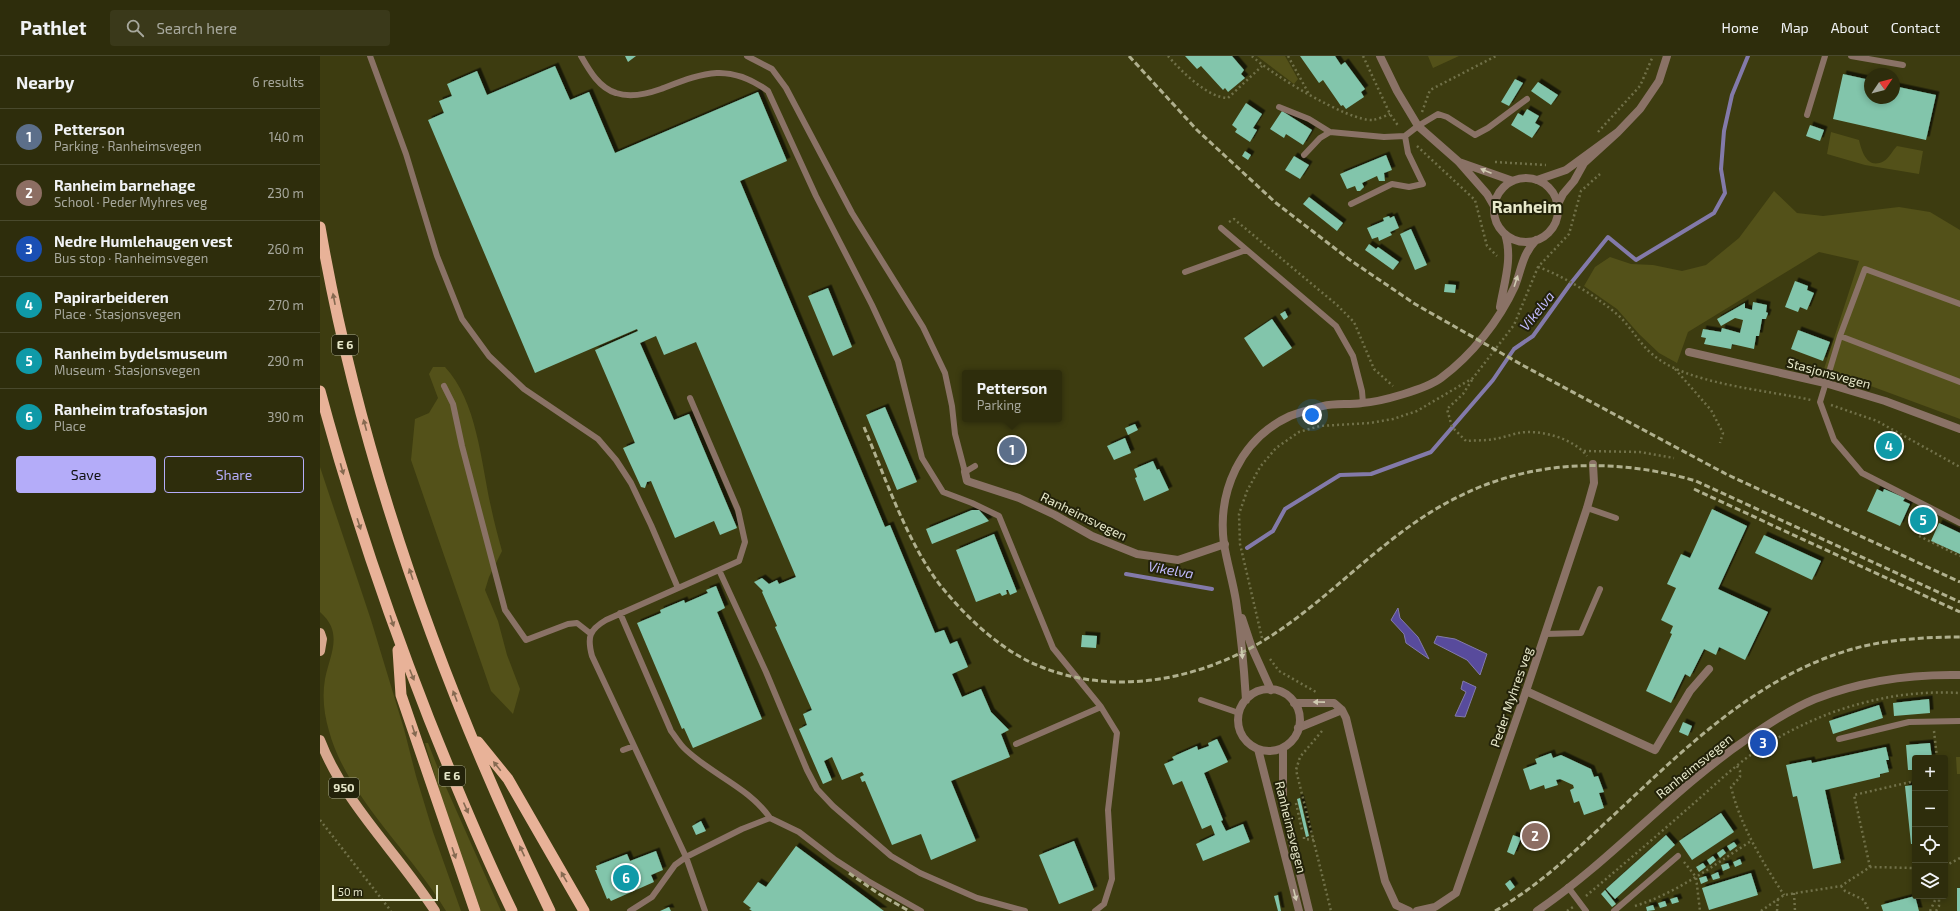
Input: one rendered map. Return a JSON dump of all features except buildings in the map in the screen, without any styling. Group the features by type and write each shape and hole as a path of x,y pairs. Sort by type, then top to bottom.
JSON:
{"highway":[{"name":"E 6","path":"320,227 350,370 384,493 445,670 513,832 550,911"},
{"name":"E 6","path":"320,391 347,487 397,638 450,771 512,911"},
{"name":"E 6","path":"397,638 401,695 475,911"},
{"name":"E 6","path":"470,732 508,779 584,911"}],"main road":[{"path":"320,633 322,639 320,651"},
{"name":"950","path":"320,740 334,772 346,792 410,875 435,911"}],"street":[{"path":"1380,56 1396,91 1418,126 1459,162 1487,194 1494,206 1496,221 1505,234 1508,244 1509,261 1498,316"},
{"path":"1557,206 1563,194 1574,181 1584,163 1618,132 1640,108 1659,81 1667,56"},
{"path":"1537,180 1566,170 1618,132"},
{"path":"1459,162 1513,181"},
{"path":"1246,700 1243,653 1236,600 1225,548 1223,516 1225,494 1241,458 1263,433 1290,416 1326,405 1363,403 1389,399 1440,379 1472,351 1498,316 1515,285 1521,263 1528,248 1550,230 1557,215 1557,206 1551,190 1537,180 1525,178 1513,181 1500,191 1494,206"},
{"path":"1505,234 1519,241 1536,240"},
{"name":"Stasjonsvegen","path":"1689,352 1825,383 1885,400 1960,429"},
{"name":"Peder Myhres veg","path":"1417,911 1435,907 1456,893 1526,691 1594,483 1593,464"},
{"name":"Ranheimsvegen","path":"965,472 967,481 1019,498 1055,515 1092,536 1137,554 1178,560 1225,548"},
{"path":"1236,600 1252,648 1271,690"},
{"path":"1526,691 1655,750 1690,690 1709,669"},
{"name":"Ranheimsvegen","path":"1537,911 1568,887 1717,761 1762,728 1790,712 1819,698 1869,682 1935,674 1960,675"},
{"path":"1271,690 1284,694 1294,703 1299,715 1298,728 1293,740 1283,748 1270,751 1258,749 1246,741 1239,728 1239,713 1246,700 1257,692 1271,690"},
{"path":"1294,703 1334,703 1342,710 1346,718 1386,881 1396,905 1409,911"},
{"path":"1298,728 1342,710"},
{"name":"Ranheimsvegen","path":"1283,748 1283,804 1309,911"},
{"name":"Ranheimsvegen","path":"1258,749 1299,911"}],"lane":[{"path":"370,56 406,154 437,256 462,319 489,356 524,389 598,439 616,460 631,483 678,588"},
{"path":"581,56 593,75 605,87 616,93 644,95 701,74 719,72 736,74 754,80 768,91 816,196 872,305 898,361 922,458 943,492 972,503 999,516 1053,648 1101,707 1117,733 1108,810 1112,879 1104,904 1095,911"},
{"path":"746,56 772,69 786,88 852,213 923,327 945,374 952,406 955,434 965,472 975,466"},
{"path":"1807,116 1825,56"},
{"path":"1852,56 1903,65"},
{"path":"1279,107 1309,119 1330,132 1384,137 1405,136 1438,114 1447,116 1475,135 1488,128 1527,99"},
{"path":"1304,155 1320,138 1330,132"},
{"path":"1351,204 1392,184 1409,187 1423,184 1408,152 1405,136"},
{"path":"1221,228 1336,326 1353,356 1362,391 1363,403"},
{"path":"1185,272 1246,250"},
{"path":"1960,304 1865,269 1840,336 1820,402 1834,440 1862,473 1960,523"},
{"path":"1840,336 1960,382"},
{"path":"444,386 454,404 478,507 505,610 526,640 568,624 577,623 591,634"},
{"path":"690,398 738,510 745,542 739,561 596,626 588,643 592,656 686,857 705,911"},
{"path":"1586,508 1616,518"},
{"path":"719,570 766,672 807,770 817,789 833,806 891,856 920,873 978,898 1024,911"},
{"path":"1545,634 1581,633 1600,589"},
{"path":"620,614 671,731 683,747 701,762 754,799 763,807 770,818 799,832 834,859 868,881 921,911"},
{"path":"1201,700 1239,713"},
{"path":"1016,744 1101,707"},
{"path":"1839,739 1887,726 1933,721 1960,721"},
{"path":"623,750 634,746"},
{"path":"630,911 652,897 675,865 686,857 742,829 770,818"},
{"path":"1614,911 1678,856"},
{"path":"1568,887 1586,911"}],"path":[{"path":"1168,56 1192,80 1220,98 1228,98 1262,66"},
{"path":"1252,56 1262,66 1310,95 1354,116 1373,120 1390,114"},
{"path":"1288,56 1310,95"},
{"path":"1363,56 1390,114 1405,136 1475,200 1487,246 1499,259"},
{"path":"1428,120 1422,113 1430,90 1496,56"},
{"path":"1597,132 1640,86 1653,56"},
{"path":"1491,162 1546,165 1553,163"},
{"path":"1593,464 1583,451 1564,439 1542,434 1520,433 1494,439 1466,441 1452,427 1447,409 1462,394 1514,325 1538,267 1569,234 1581,191 1600,174"},
{"path":"1538,267 1552,272 1594,298 1619,316 1652,355 1691,376 1836,406 1877,421 1960,467"},
{"path":"1674,367 1711,410 1723,433 1720,443"},
{"path":"1262,642 1248,586 1240,544 1239,514 1247,490 1260,467 1276,448 1299,432 1320,426 1370,423 1393,419 1417,411 1473,378"},
{"path":"1583,451 1640,452 1674,458"},
{"path":"1919,536 1960,556"},
{"path":"1268,653 1279,671 1314,690 1318,695"},
{"path":"1568,911 1737,766 1768,743 1801,725 1828,714 1865,702 1930,692 1960,694"},
{"path":"1933,721 1937,755"},
{"path":"1325,724 1322,731 1300,757 1296,770 1331,911"},
{"path":"1737,766 1740,771 1740,777 1731,787 1751,841 1784,895"},
{"path":"1870,867 1854,795 1912,782"},
{"path":"1296,803 1304,839 1314,840"},
{"path":"320,820 391,911"},
{"path":"1627,909 1656,899 1696,877 1751,841"},
{"path":"1678,856 1696,877 1700,911"},
{"path":"1948,864 1960,858"},
{"path":"1761,911 1784,895 1841,886 1870,867 1912,868"},
{"path":"1841,886 1845,891 1864,900 1869,911"},
{"path":"1794,893 1795,911"},
{"path":"1777,911 1778,899"},
{"path":"1930,911 1936,899"},
{"path":"1936,911 1939,906 1938,899"}],"shaded area":[{"path":"1257,56 1285,56 1298,79 1294,84"},
{"path":"1428,56 1459,56 1433,68"},
{"path":"1831,132 1859,140 1864,155 1870,162 1874,163 1886,160 1897,146 1923,151 1919,174 1865,165 1827,154"},
{"path":"1774,191 1797,213 1823,216 1899,207 1930,212 1960,230 1960,419 1841,375 1823,372 1859,261 1819,252 1688,332 1677,363 1659,353 1639,334 1617,309 1584,286 1595,267 1610,257 1631,264 1653,265 1682,271 1706,265 1739,238"},
{"path":"433,367 445,367 456,381 471,414 476,433 492,513 502,551 489,577 485,590 498,621 507,655 520,689 513,714 491,691 411,460 415,419 429,413 438,398 429,374"},
{"path":"320,467 371,620 433,832 461,911 446,911 432,889 381,824 350,779 338,755 329,731 325,712 324,692 325,679 332,652 333,636 332,628 320,612"},
{"path":"1398,608 1400,618 1418,637 1429,659 1406,643 1404,634 1391,620"},
{"path":"1437,636 1455,639 1487,654 1480,675 1467,660 1434,643"},
{"path":"1463,681 1476,687 1465,717 1455,716 1466,692 1461,689"},
{"path":"425,743 428,743 441,776 501,911 481,911 450,826"},
{"path":"1956,757 1960,757 1960,774 1957,774"}],"waterway":[{"name":"Vikelva","path":"1247,548 1273,531 1285,509 1340,475 1371,474 1431,452 1493,380 1514,349 1533,336 1571,283 1608,237 1636,260 1714,213 1725,193 1721,169 1724,131 1732,95 1748,56"},
{"name":"Vikelva","path":"1126,574 1212,589"}],"railway":[{"path":"1129,56 1197,130 1276,203 1350,260 1415,304 1524,366 1726,474 1960,582"},
{"path":"864,427 898,509 917,549 940,585 961,609 997,642 1025,659 1039,666 1068,676 1099,681 1129,682 1160,679 1190,672 1248,650 1298,617 1387,543 1434,510 1460,496 1488,484 1517,475 1547,469 1576,466 1637,468 1696,481 1960,602"},
{"path":"1694,489 1960,612"},
{"path":"1495,911 1510,902 1552,871 1662,770 1723,718 1755,695 1789,675 1825,658 1864,646 1912,639 1960,637"},
{"path":"849,873 879,894 909,911"}],"place":[{"name":"Papirarbeideren","path":"1889,446"},
{"name":"Petterson","path":"1012,450"},
{"name":"Ranheim bydelsmuseum","path":"1923,520"},
{"name":"Nedre Humlehaugen vest","path":"1763,743"},
{"name":"Ranheim barnehage","path":"1535,836"},
{"name":"Ranheim trafostasjon","path":"626,878"}],"district":[{"name":"Ranheim","path":"1527,207"}]}
